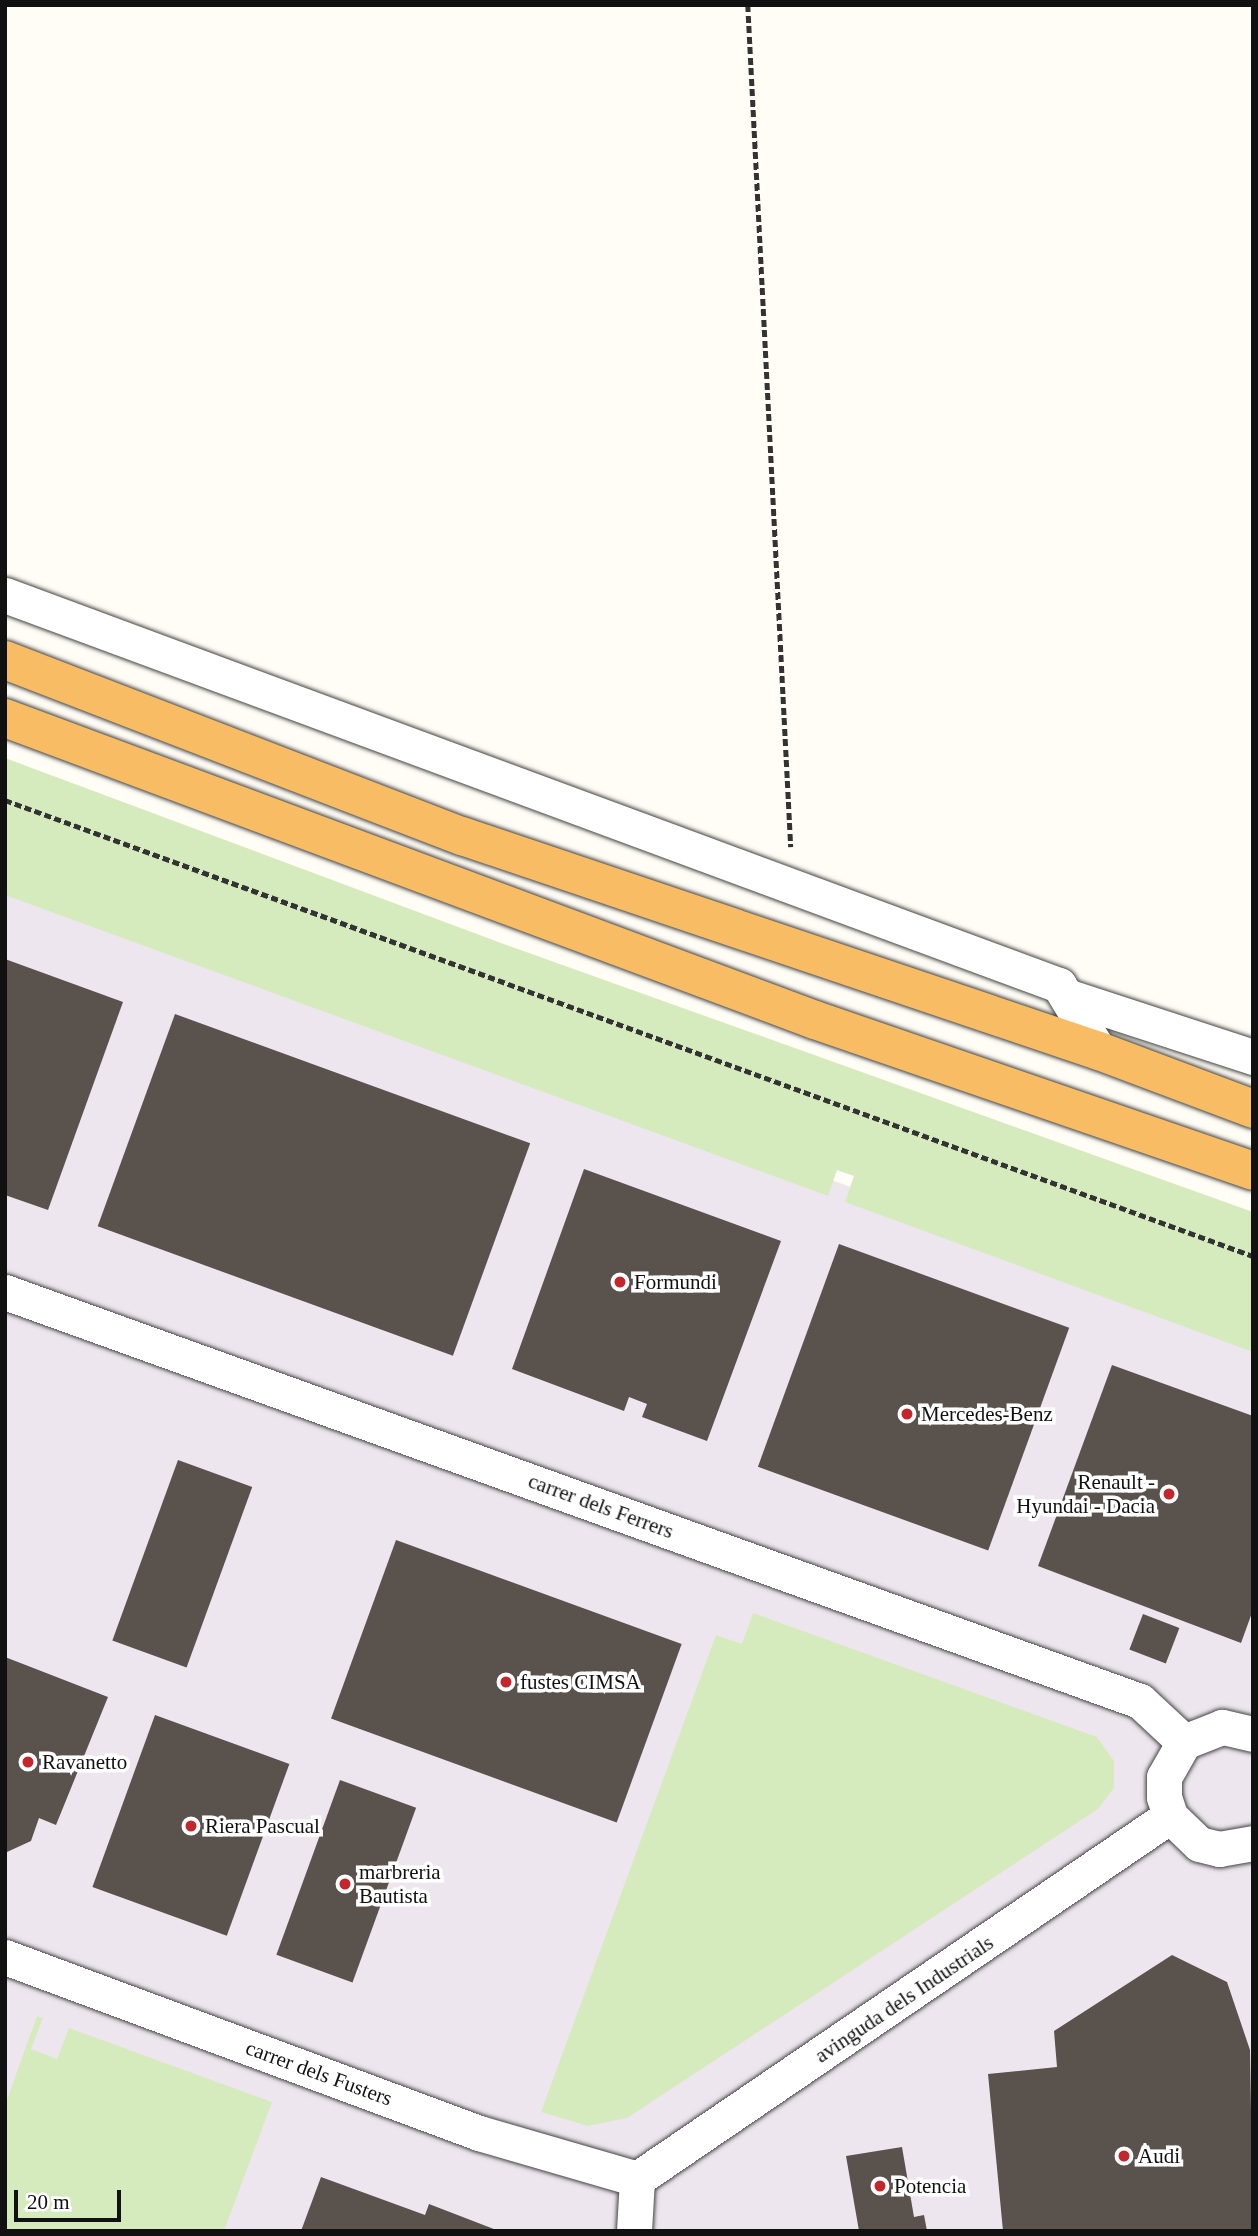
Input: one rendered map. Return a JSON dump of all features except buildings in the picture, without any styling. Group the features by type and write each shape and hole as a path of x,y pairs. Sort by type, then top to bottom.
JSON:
{"highway":[{"path":"5,660 462,836 1099,1051 1253,1109"},
{"path":"5,718 815,1020 1253,1171"}],"street":[{"path":"5,595 1059,985 1099,1051"},
{"path":"1066,996 1253,1056"},
{"name":"carrer dels Ferrers","path":"5,1292 1140,1701 1184,1742"},
{"path":"1253,1734 1222,1727 1184,1742 1164,1777 1170,1816 1199,1844 1219,1849 1253,1843"},
{"name":"avinguda dels Industrials","path":"637,2179 1170,1816"},
{"name":"carrer dels Fusters","path":"5,1957 479,2133 637,2179"},
{"path":"634,2231 637,2179"}],"path":[{"path":"747,5 793,887"},
{"path":"5,800 1253,1256"}],"shaded area":[{"path":"5,876 1253,1335 1253,2231 5,2231"}],"green space":[{"path":"5,758 501,943 1253,1212 1253,1352 845,1202 854,1176 837,1170 828,1196 5,895"},
{"path":"753,1613 1097,1737 1114,1761 1114,1788 1098,1809 627,2118 588,2126 541,2112 716,1635 742,1644"},
{"path":"37,2016 43,2018 31,2049 57,2059 69,2028 272,2102 224,2231 5,2231 5,2105"}],"place":[{"name":"Formundi","path":"620,1282"},
{"name":"Mercedes-Benz","path":"907,1414"},
{"name":"Renault - Hyundai - Dacia","path":"1169,1494"},
{"name":"fustes CIMSA","path":"506,1682"},
{"name":"Ravanetto","path":"28,1762"},
{"name":"Riera Pascual","path":"191,1826"},
{"name":"marbreria Bautista","path":"345,1884"},
{"name":"Audi","path":"1124,2156"},
{"name":"Potencia","path":"880,2186"}]}
